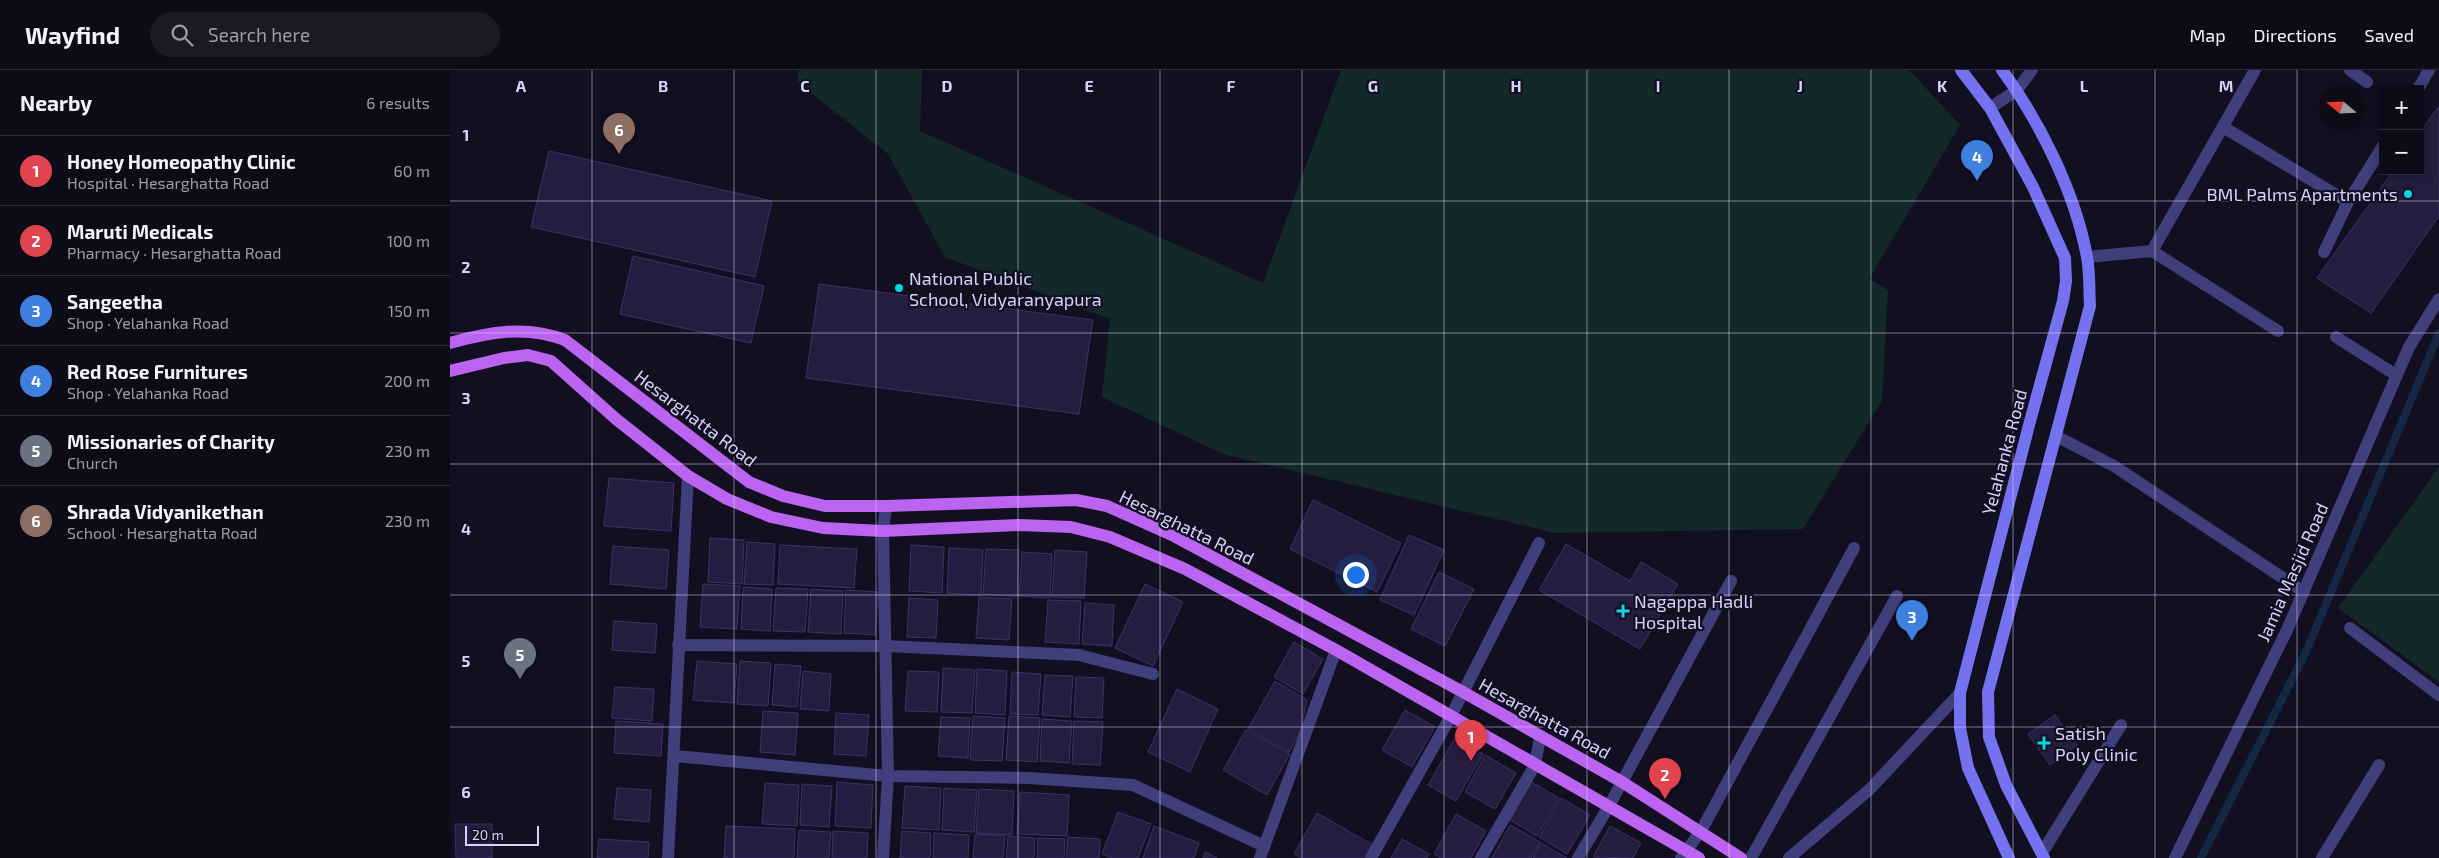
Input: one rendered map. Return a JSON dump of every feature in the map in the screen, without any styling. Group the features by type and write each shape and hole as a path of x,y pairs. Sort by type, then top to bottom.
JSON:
{"main road":[{"name":"Yelahanka Road","path":"1961,70 1990,108 2033,187 2065,258 2066,281 2063,300 1960,693 1960,728 1968,768 2009,858"},
{"path":"2002,70 2016,90 2063,175 2087,257 2090,306 1988,692 1989,736 2006,785 2043,855"},
{"name":"Hesarghatta Road","path":"450,343 487,333 533,331 565,340 749,482 783,496 824,506 1076,500 1107,506 1172,535 1463,692 1622,782 1741,858"},
{"path":"450,371 504,358 528,355 551,361 616,419 688,476 727,499 771,517 823,528 883,531 1019,526 1071,527 1110,537 1185,569 1336,650 1609,806 1684,854 1698,858"}],"street":[{"path":"1990,108 2016,90 2032,70"},
{"path":"2152,251 2255,70"},
{"path":"2350,70 2368,82"},
{"path":"2421,85 2430,70"},
{"path":"2223,126 2348,202"},
{"path":"2324,252 2348,202 2379,152"},
{"path":"2087,257 2152,251 2278,331"},
{"name":"Jamia Masjid Road","path":"2175,858 2304,592 2408,347 2439,299"},
{"path":"2336,338 2396,375"},
{"path":"2056,436 2114,466 2304,592"},
{"path":"668,858 675,756 678,645 688,476"},
{"path":"883,858 888,776 883,531 886,506"},
{"path":"1370,858 1451,716 1539,543"},
{"path":"1684,854 1701,831 1854,548"},
{"path":"1578,858 1609,806 1731,580"},
{"path":"1750,858 1897,596"},
{"path":"2350,628 2439,694"},
{"path":"678,645 886,646 1079,655 1153,674"},
{"path":"1260,858 1336,650"},
{"path":"1789,858 1869,790 1960,693"},
{"path":"2043,855 2121,725"},
{"path":"1482,858 1535,765 1540,737"},
{"path":"675,756 888,776 1029,778 1133,785 1264,846"},
{"path":"2322,858 2379,765"}],"green space":[{"path":"799,70 922,70 920,131 1263,283 1341,70 1909,70 1960,125 1869,279 1888,290 1882,401 1803,529 1555,533 1223,454 1102,397 1110,319 945,257 888,154 797,82"},
{"path":"2439,467 2439,682 2338,608"}],"building":[{"name":"BML Palms Apartments","path":"2439,106 2439,216 2371,313 2317,278 2390,175 2424,175 2424,127"},
{"path":"549,151 772,201 755,277 531,227"},
{"path":"633,256 764,286 751,343 620,314"},
{"path":"819,284 1093,320 1079,414 806,378"},
{"path":"609,478 674,483 671,531 604,526"},
{"path":"1313,500 1401,543 1377,592 1290,549"},
{"path":"1409,535 1444,550 1414,615 1380,600"},
{"path":"710,538 744,540 742,584 708,582"},
{"path":"747,542 775,544 773,585 744,584"},
{"path":"1566,544 1630,581 1641,562 1678,584 1640,649 1539,590"},
{"path":"780,545 857,549 854,588 778,584"},
{"path":"911,545 944,547 942,593 909,591"},
{"path":"613,546 669,550 666,589 610,584"},
{"path":"949,548 983,550 981,595 947,593"},
{"path":"986,549 1019,550 1017,597 983,594"},
{"path":"1055,550 1087,552 1084,598 1052,597"},
{"path":"1022,552 1052,554 1050,598 1019,596"},
{"path":"1439,572 1474,589 1445,646 1411,629"},
{"path":"703,584 740,586 737,629 700,627"},
{"path":"1145,584 1183,602 1153,666 1115,648"},
{"path":"743,587 772,589 770,631 741,629"},
{"path":"776,588 808,589 805,632 773,631"},
{"path":"811,589 843,591 841,634 808,632"},
{"path":"846,590 878,592 875,635 844,633"},
{"path":"979,597 1012,599 1009,640 976,638"},
{"path":"909,598 938,600 936,638 907,637"},
{"path":"1048,600 1081,601 1079,644 1045,642"},
{"path":"1085,603 1114,605 1112,646 1082,644"},
{"path":"614,621 657,624 655,653 612,650"},
{"path":"1294,642 1323,659 1303,694 1274,677"},
{"path":"697,661 737,664 734,703 693,700"},
{"path":"740,661 771,663 768,706 737,704"},
{"path":"775,664 801,666 797,707 772,705"},
{"path":"943,668 975,670 972,713 941,712"},
{"path":"977,669 1007,671 1005,715 975,713"},
{"path":"803,671 831,674 829,711 800,709"},
{"path":"908,671 939,672 937,712 905,711"},
{"path":"1012,672 1041,674 1038,715 1010,714"},
{"path":"1045,675 1073,676 1070,717 1042,715"},
{"path":"1076,677 1104,678 1102,718 1074,717"},
{"path":"1275,681 1307,700 1300,732 1289,752 1248,729"},
{"path":"615,687 654,689 652,721 612,718"},
{"path":"1177,689 1218,709 1190,772 1148,752"},
{"path":"1405,710 1435,727 1412,767 1382,750"},
{"path":"763,711 798,713 795,755 760,752"},
{"path":"836,713 869,715 866,756 834,754"},
{"path":"2055,715 2077,745 2050,765 2028,734"},
{"path":"973,716 1005,718 1002,761 970,760"},
{"path":"1009,716 1040,718 1037,762 1006,760"},
{"path":"941,717 970,718 968,758 938,756"},
{"path":"1042,719 1072,721 1069,763 1040,761"},
{"path":"616,721 663,724 661,756 614,753"},
{"path":"1074,721 1103,722 1100,765 1072,764"},
{"path":"1246,730 1290,754 1267,795 1223,770"},
{"path":"1455,738 1483,754 1456,801 1428,785"},
{"path":"1485,755 1516,773 1495,809 1465,792"},
{"path":"837,782 873,785 871,828 835,826"},
{"path":"1531,782 1559,798 1537,836 1510,820"},
{"path":"765,783 799,785 797,826 762,824"},
{"path":"802,784 832,786 829,827 800,825"},
{"path":"905,786 941,788 939,830 902,828"},
{"path":"617,788 651,790 649,822 614,819"},
{"path":"944,788 977,790 974,832 942,830"},
{"path":"979,789 1014,791 1012,835 976,833"},
{"path":"1020,792 1069,795 1067,836 1017,834"},
{"path":"1561,798 1590,815 1567,854 1539,837"},
{"path":"1118,812 1151,824 1138,858 1113,858 1102,854"},
{"path":"1317,813 1373,845 1366,858 1302,858 1294,854"},
{"path":"1456,814 1486,831 1471,858 1441,858 1434,854"},
{"path":"455,824 492,824 492,858 456,858"},
{"path":"1510,825 1540,842 1531,858 1492,858"},
{"path":"726,826 795,829 794,858 724,858"},
{"path":"1154,826 1199,843 1194,858 1143,858"},
{"path":"1610,826 1641,843 1633,858 1593,857"},
{"path":"799,830 831,832 829,858 797,858"},
{"path":"833,831 868,833 867,858 832,858"},
{"path":"902,831 931,833 930,858 900,858"},
{"path":"934,833 969,835 968,858 933,858"},
{"path":"975,834 1005,836 1003,858 973,858"},
{"path":"1008,836 1035,838 1034,858 1006,858"},
{"path":"1068,837 1100,839 1099,858 1066,858"},
{"path":"1038,838 1065,839 1064,858 1037,858"},
{"path":"599,839 649,842 648,858 597,858"},
{"path":"1402,839 1429,854 1427,858 1391,858"},
{"path":"1541,843 1567,858 1533,858"},
{"path":"1205,852 1217,858 1203,858"}],"waterway":[{"path":"2201,858 2306,652 2439,333"}],"place":[{"name":"Shrada Vidyanikethan","path":"619,154"},
{"name":"Red Rose Furnitures","path":"1977,181"},
{"name":"BML Palms Apartments","path":"2408,194"},
{"name":"National Public School, Vidyaranyapura","path":"899,288"},
{"name":"Nagappa Hadli Hospital","path":"1623,611"},
{"name":"Sangeetha","path":"1912,641"},
{"name":"Missionaries of Charity","path":"520,679"},
{"name":"Satish Poly Clinic","path":"2044,743"},
{"name":"Honey Homeopathy Clinic","path":"1471,761"},
{"name":"Maruti Medicals","path":"1665,799"}]}
